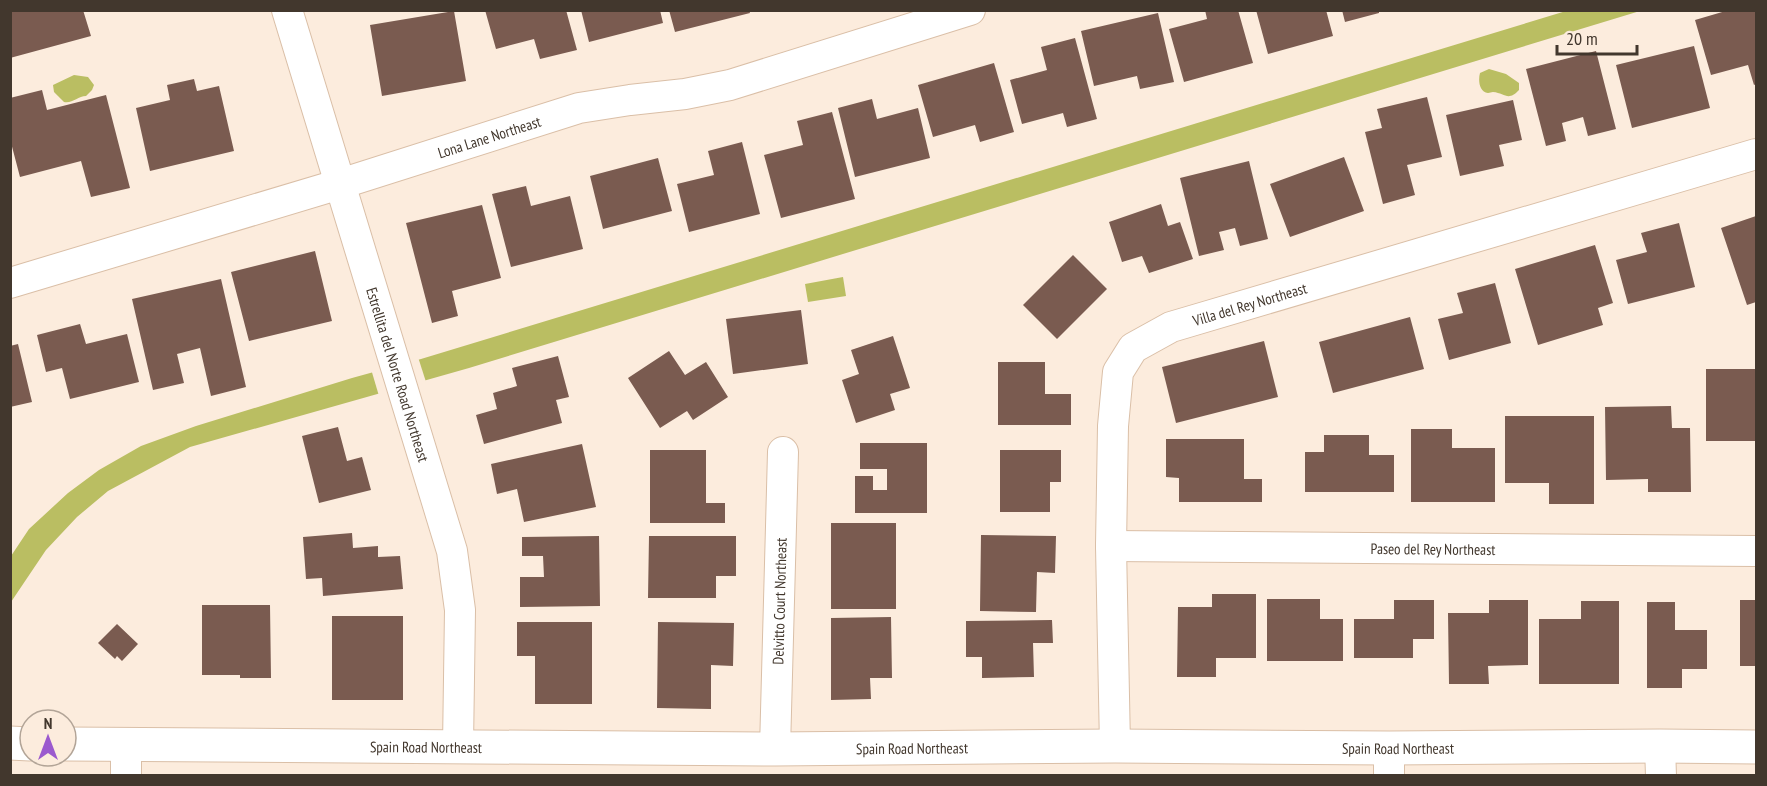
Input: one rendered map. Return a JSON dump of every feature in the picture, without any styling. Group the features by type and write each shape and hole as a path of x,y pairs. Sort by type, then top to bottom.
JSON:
{"street":[{"name":"Estrellita del Norte Road Northeast","path":"286,10 452,551 460,610 458,746"},
{"name":"Lona Lane Northeast","path":"10,283 340,184 579,108 685,94 730,85 970,10"},
{"name":"Villa del Rey Northeast","path":"1115,746 1111,546 1113,426 1118,372 1133,348 1171,327 1756,153"},
{"name":"Delvitto Court Northeast","path":"775,749 783,452"},
{"name":"Paseo del Rey Northeast","path":"1111,546 1756,551"},
{"name":"Spain Road Northeast","path":"78,747 126,760 458,746 775,749 1115,746 1389,762 1660,760 1756,747"}],"shaded area":[{"path":"1566,11 1640,11 469,368 190,447 108,491 77,517 46,550 11,602 11,556 29,529 68,493 99,470 141,446 196,426 352,378"},
{"path":"1489,69 1506,74 1519,83 1519,90 1512,96 1485,92 1480,85 1479,76 1480,73"},
{"path":"74,75 88,77 94,85 86,96 64,102 54,92 53,85"},
{"path":"843,277 846,296 808,302 805,284"}],"pier":[{"path":"418,357 426,382 379,396 371,369"}],"building":[{"path":"10,10 83,10 91,36 10,58"},
{"path":"485,10 566,10 577,50 540,59 534,39 496,49"},
{"path":"581,10 660,10 663,23 589,42"},
{"path":"669,10 749,10 750,13 675,32"},
{"path":"1205,10 1238,10 1253,63 1184,82 1169,29 1207,19"},
{"path":"1256,10 1326,10 1333,36 1268,54"},
{"path":"1342,10 1379,10 1379,13 1345,22"},
{"path":"1729,10 1756,10 1756,84 1754,85 1748,65 1711,75 1695,20"},
{"path":"454,11 466,81 382,96 370,25"},
{"path":"1158,13 1174,82 1140,89 1137,76 1094,86 1081,31"},
{"path":"1075,38 1097,119 1067,127 1063,113 1022,124 1010,80 1047,70 1041,47"},
{"path":"1694,46 1710,108 1632,128 1616,65"},
{"path":"1596,51 1616,129 1588,136 1583,117 1562,123 1566,141 1546,146 1526,69"},
{"path":"994,63 1014,132 980,142 975,125 933,137 918,85"},
{"path":"194,79 197,91 219,86 234,151 150,171 136,108 170,100 167,85"},
{"path":"42,90 47,110 106,95 130,188 91,197 81,161 20,177 10,139 10,98"},
{"path":"1427,97 1442,157 1407,165 1415,195 1383,204 1365,132 1382,128 1377,109"},
{"path":"872,99 877,119 918,108 930,158 855,177 838,108"},
{"path":"1513,100 1522,140 1499,145 1504,166 1460,176 1446,115"},
{"path":"832,112 855,199 781,218 764,155 803,145 797,121"},
{"path":"742,142 760,214 689,232 677,184 714,175 708,151"},
{"path":"1344,157 1364,211 1290,237 1270,184"},
{"path":"658,158 672,211 603,229 590,176"},
{"path":"1249,161 1268,239 1240,246 1235,228 1219,232 1224,250 1199,256 1180,178"},
{"path":"526,186 531,206 570,196 583,249 511,267 492,194"},
{"path":"1161,204 1168,226 1180,222 1193,259 1149,273 1142,256 1122,262 1109,222"},
{"path":"482,205 501,278 452,291 458,316 432,323 406,223"},
{"path":"1756,216 1756,302 1747,305 1721,228"},
{"path":"1679,223 1695,287 1628,304 1616,260 1647,252 1641,233"},
{"path":"1595,245 1613,303 1598,308 1603,325 1538,345 1515,269"},
{"path":"315,251 332,321 249,341 231,272"},
{"path":"1073,255 1107,289 1057,339 1023,305"},
{"path":"221,279 246,387 211,396 200,348 177,354 184,383 153,390 132,299"},
{"path":"1495,283 1511,343 1449,360 1438,319 1463,313 1457,293"},
{"path":"801,310 808,364 733,374 726,319"},
{"path":"1410,317 1424,369 1333,393 1319,342"},
{"path":"80,324 86,344 127,334 139,382 70,399 62,368 46,372 37,335"},
{"path":"893,336 910,388 890,394 895,410 856,423 842,380 859,374 851,350"},
{"path":"1264,341 1278,397 1176,423 1162,367"},
{"path":"18,344 32,402 10,407 10,346"},
{"path":"669,351 685,375 706,362 728,397 693,420 687,411 660,428 628,378"},
{"path":"558,356 569,397 556,400 562,423 484,444 476,415 497,409 493,393 517,386 512,368"},
{"path":"998,362 1045,362 1045,394 1071,394 1071,425 998,425"},
{"path":"1706,369 1756,369 1756,441 1706,441"},
{"path":"1671,406 1672,428 1690,428 1691,492 1648,492 1648,479 1606,480 1605,407"},
{"path":"1505,416 1594,416 1594,504 1549,504 1549,483 1505,483"},
{"path":"338,427 347,461 362,457 371,490 319,503 302,436"},
{"path":"1411,429 1452,429 1452,448 1495,448 1495,502 1411,502"},
{"path":"1324,435 1369,435 1369,455 1394,455 1394,492 1305,492 1305,452 1324,452"},
{"path":"1166,439 1244,439 1244,479 1262,479 1262,502 1179,502 1179,478 1166,477"},
{"path":"860,443 927,443 927,513 855,513 855,476 873,476 873,490 887,490 887,469 860,469"},
{"path":"582,444 596,507 524,522 517,489 497,494 491,464"},
{"path":"650,450 706,450 706,503 725,503 725,523 650,523"},
{"path":"1000,450 1061,450 1061,482 1050,482 1050,512 1000,512"},
{"path":"831,523 896,523 896,609 831,609"},
{"path":"352,533 353,548 378,546 378,557 400,556 403,589 323,596 322,578 306,579 303,537"},
{"path":"981,535 1056,536 1055,573 1037,572 1036,612 980,611"},
{"path":"599,536 600,606 520,607 520,577 544,577 543,556 522,556 522,537"},
{"path":"649,536 736,536 736,576 716,576 716,598 648,598"},
{"path":"1212,594 1256,594 1256,658 1216,658 1216,677 1177,677 1178,607 1212,607"},
{"path":"1267,599 1320,599 1320,619 1343,619 1343,661 1267,661"},
{"path":"1394,600 1434,600 1434,639 1413,639 1413,658 1354,658 1354,619 1394,619"},
{"path":"1489,600 1528,600 1528,665 1488,666 1489,684 1449,684 1448,613 1489,613"},
{"path":"1740,600 1756,600 1756,666 1740,666"},
{"path":"1581,601 1619,601 1619,684 1539,684 1539,619 1581,619"},
{"path":"1647,602 1675,602 1675,630 1707,630 1707,669 1682,669 1682,688 1647,688"},
{"path":"202,605 270,605 271,678 202,675"},
{"path":"332,616 403,616 403,700 332,700"},
{"path":"891,617 892,678 870,678 871,699 831,700 831,618"},
{"path":"1052,620 1053,643 1033,643 1034,677 982,678 982,657 966,657 966,621"},
{"path":"517,622 592,622 592,704 535,704 535,656 517,656"},
{"path":"658,622 734,623 733,666 711,665 711,709 657,708"},
{"path":"117,624 138,644 122,661 117,656 115,659 98,643"}]}
